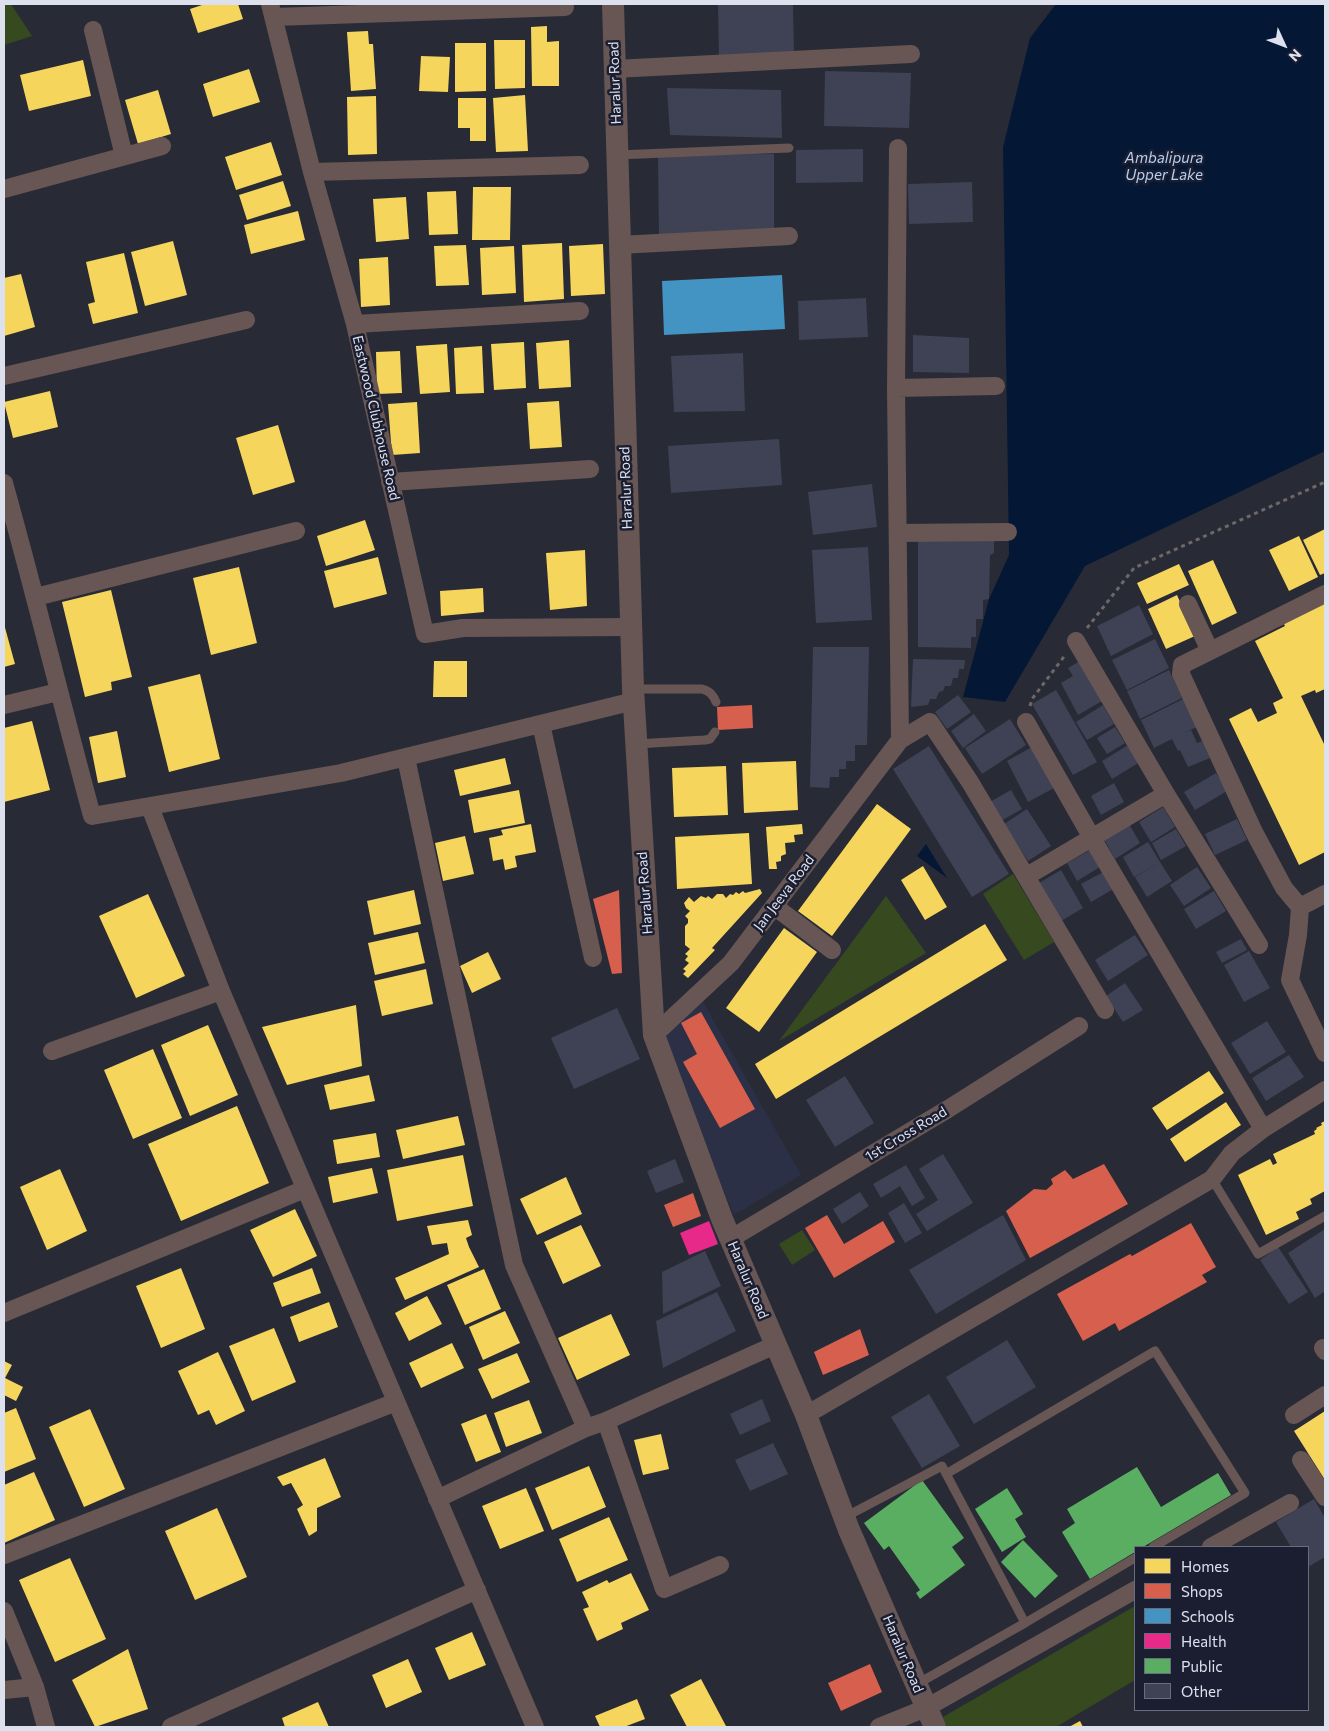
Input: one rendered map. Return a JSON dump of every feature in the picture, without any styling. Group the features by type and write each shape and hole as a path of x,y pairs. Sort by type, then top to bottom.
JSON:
{"street":[{"name":"Haralur Road","path":"613,4 633,695 654,1034 730,1239 806,1415 845,1517 930,1718"},
{"path":"272,10 565,7"},
{"name":"Eastwood Clubhouse Road","path":"272,10 312,172 354,324 425,634 464,628 631,627"},
{"path":"93,30 124,156"},
{"path":"614,69 910,54"},
{"path":"4,189 162,146"},
{"path":"898,148 896,388 900,740"},
{"path":"312,172 580,165"},
{"path":"619,245 789,236"},
{"path":"354,324 580,311"},
{"path":"4,376 246,320"},
{"path":"896,388 996,386"},
{"path":"390,482 590,469"},
{"path":"4,483 36,597 58,692 92,816 341,773 541,724 633,695"},
{"path":"36,597 296,531"},
{"path":"898,533 1008,532"},
{"path":"1325,594 1182,665 1181,674 1254,832 1284,888 1300,907 1298,935 1290,980 1325,1053"},
{"path":"1188,604 1210,651"},
{"path":"1076,641 1166,794 1259,945"},
{"path":"4,705 58,692"},
{"path":"900,740 930,722 965,774 1027,876 1105,1010"},
{"path":"1026,722 1263,1129"},
{"path":"541,724 593,958"},
{"name":"Jan Jeeva Road","path":"654,1034 731,963 900,740"},
{"path":"406,758 514,1265 586,1428"},
{"path":"1027,876 1166,794"},
{"path":"150,807 221,991 535,1727"},
{"path":"1300,907 1325,894"},
{"path":"774,906 832,950"},
{"path":"52,1051 221,991"},
{"name":"1st Cross Road","path":"730,1239 948,1109 1079,1026"},
{"path":"806,1415 1212,1179 1232,1153 1263,1129 1325,1090"},
{"path":"4,1313 305,1189"},
{"path":"437,1500 586,1428 606,1421 775,1345"},
{"path":"1294,1415 1325,1395"},
{"path":"4,1556 396,1402"},
{"path":"606,1421 664,1590 720,1565"},
{"path":"1301,1460 1325,1497"},
{"path":"1213,1546 1290,1503"},
{"path":"171,1727 477,1590"},
{"path":"879,1727 930,1718 1134,1591"},
{"path":"4,1611 35,1687 46,1727"},
{"path":"4,1690 35,1687"}],"lane":[{"path":"617,156 790,148"},
{"path":"633,695 702,689 712,694 716,702"},
{"path":"636,744 704,740 710,739 715,732"},
{"path":"1212,1179 1258,1254 1325,1216"},
{"path":"946,1474 1155,1351 1245,1493 1155,1546"},
{"path":"845,1517 942,1466 1025,1623"},
{"path":"916,1685 1134,1559"}],"path":[{"path":"1026,722 1032,699 1134,568 1325,482"}],"shaded area":[{"path":"701,998 801,1175 734,1215 659,1036"}],"green space":[{"path":"4,4 11,4 32,36 4,45"},
{"path":"1013,874 1054,942 1024,960 983,894"},
{"path":"886,896 926,953 779,1041"},
{"path":"802,1230 815,1250 792,1265 779,1244"},
{"path":"1134,1607 1134,1681 1056,1727 947,1727 943,1717"}],"water":[{"name":"Ambalipura Upper Lake","path":"1056,4 1325,4 1325,451 1085,566 1005,702 963,697 989,599 1009,555 1003,147 1030,38"},
{"path":"926,844 947,878 917,856"}],"building: Homes":[{"path":"205,4 238,4 243,19 198,33 190,9"},
{"path":"547,26 547,42 559,41 559,86 532,86 531,27"},
{"path":"368,31 369,44 373,44 376,89 351,91 347,32"},
{"path":"494,40 525,40 525,88 495,89"},
{"path":"455,43 486,43 486,91 455,92"},
{"path":"421,56 450,57 448,92 419,91"},
{"path":"83,60 91,96 29,111 20,75"},
{"path":"249,69 260,102 213,117 203,84"},
{"path":"158,90 171,134 138,144 125,100"},
{"path":"525,95 528,151 496,152 493,98"},
{"path":"376,96 377,154 348,155 347,97"},
{"path":"458,98 486,98 486,141 470,141 470,128 458,128"},
{"path":"271,142 282,175 236,190 225,157"},
{"path":"283,181 291,206 247,220 239,195"},
{"path":"473,187 511,187 510,240 472,240"},
{"path":"456,191 458,234 429,235 427,192"},
{"path":"406,197 409,239 376,242 373,199"},
{"path":"298,211 305,240 251,254 244,225"},
{"path":"173,241 187,295 145,306 131,252"},
{"path":"562,243 564,299 524,302 522,245"},
{"path":"603,244 605,294 571,296 569,246"},
{"path":"466,245 469,285 436,286 434,246"},
{"path":"514,246 516,293 482,295 480,248"},
{"path":"124,253 138,313 93,324 88,304 95,302 86,262"},
{"path":"388,257 390,305 361,307 359,259"},
{"path":"21,274 35,327 4,336 4,278"},
{"path":"569,340 571,387 539,389 536,343"},
{"path":"524,342 526,388 494,390 491,344"},
{"path":"447,344 450,392 420,394 416,346"},
{"path":"482,346 484,393 456,394 454,348"},
{"path":"400,351 402,393 377,394 376,352"},
{"path":"50,391 58,427 13,438 4,402"},
{"path":"559,401 562,447 530,449 527,403"},
{"path":"417,402 420,453 392,455 388,404"},
{"path":"278,425 295,482 253,495 236,438"},
{"path":"365,520 375,550 326,566 317,536"},
{"path":"1325,529 1325,573 1320,575 1303,540"},
{"path":"1299,536 1318,577 1289,591 1269,550"},
{"path":"585,550 587,606 550,610 546,553"},
{"path":"378,557 387,594 334,608 324,571"},
{"path":"1213,560 1237,613 1212,625 1188,571"},
{"path":"1179,564 1189,585 1147,604 1137,583"},
{"path":"239,567 257,643 211,655 193,578"},
{"path":"483,588 484,612 441,616 440,591"},
{"path":"111,590 132,677 111,682 112,690 85,697 62,602"},
{"path":"1177,595 1195,636 1166,649 1148,609"},
{"path":"1325,601 1325,689 1316,693 1315,690 1301,696 1325,746 1325,852 1299,865 1229,719 1251,708 1258,722 1277,713 1273,703 1283,698 1255,641 1285,626 1283,622"},
{"path":"4,624 15,664 4,667"},
{"path":"434,661 467,661 467,697 433,697"},
{"path":"200,674 220,759 169,772 148,687"},
{"path":"32,721 50,790 4,802 4,728"},
{"path":"117,731 126,777 98,783 89,737"},
{"path":"505,758 511,784 460,796 454,770"},
{"path":"796,761 798,810 744,813 742,763"},
{"path":"726,766 728,815 674,817 672,768"},
{"path":"519,790 525,823 474,833 468,800"},
{"path":"877,804 911,829 832,936 798,911"},
{"path":"531,824 536,852 515,856 517,867 505,870 503,859 493,861 489,838 503,835 501,830"},
{"path":"802,824 803,834 794,835 795,842 785,843 786,854 781,856 781,861 776,862 777,869 769,869 766,827"},
{"path":"749,833 752,884 677,889 675,837"},
{"path":"465,836 474,874 443,881 435,843"},
{"path":"923,866 947,907 925,920 901,880"},
{"path":"760,889 762,893 712,948 715,950 688,978 683,974 686,971 683,969 689,963 685,960 688,956 685,954 690,949 685,945 685,926 688,923 688,919 685,916 690,911 684,903 689,897 694,902 701,896 706,898 708,896 712,899 717,894 723,894 726,898 736,892 739,894 743,891 745,893"},
{"path":"414,890 421,924 374,935 367,901"},
{"path":"148,894 185,976 136,998 99,916"},
{"path":"985,924 1007,960 776,1099 755,1064"},
{"path":"784,928 817,952 759,1032 726,1008"},
{"path":"418,932 425,963 375,975 368,943"},
{"path":"488,952 501,979 472,993 460,966"},
{"path":"426,969 433,1004 382,1016 374,981"},
{"path":"356,1005 362,1066 287,1085 262,1027"},
{"path":"208,1025 238,1095 190,1116 161,1045"},
{"path":"153,1049 182,1118 133,1139 104,1070"},
{"path":"1209,1071 1224,1093 1167,1130 1152,1108"},
{"path":"369,1075 375,1101 330,1110 324,1085"},
{"path":"1226,1102 1241,1125 1185,1162 1170,1139"},
{"path":"237,1106 269,1183 181,1221 148,1144"},
{"path":"458,1116 465,1145 403,1159 396,1130"},
{"path":"1325,1121 1325,1191 1310,1199 1312,1204 1296,1212 1299,1219 1266,1235 1238,1175 1270,1159 1273,1165 1277,1163 1273,1154 1315,1134 1316,1128"},
{"path":"376,1133 380,1157 337,1164 333,1140"},
{"path":"463,1155 473,1206 397,1221 387,1170"},
{"path":"372,1168 378,1193 333,1203 328,1177"},
{"path":"60,1169 87,1231 47,1250 20,1187"},
{"path":"566,1177 582,1214 537,1235 520,1199"},
{"path":"295,1209 317,1256 273,1277 250,1230"},
{"path":"468,1220 472,1235 466,1238 479,1267 405,1300 395,1278 449,1254 447,1243 432,1245 427,1226"},
{"path":"581,1225 601,1266 563,1284 544,1242"},
{"path":"181,1268 205,1329 161,1348 136,1286"},
{"path":"312,1268 321,1293 282,1307 273,1283"},
{"path":"484,1269 501,1309 465,1325 447,1285"},
{"path":"427,1296 442,1324 409,1341 395,1313"},
{"path":"329,1302 338,1327 299,1342 290,1317"},
{"path":"505,1311 520,1343 483,1360 469,1327"},
{"path":"611,1314 630,1355 577,1380 558,1338"},
{"path":"274,1328 296,1382 252,1401 229,1346"},
{"path":"452,1343 464,1368 421,1388 409,1363"},
{"path":"218,1352 245,1411 216,1425 209,1410 198,1415 178,1371"},
{"path":"517,1353 530,1382 492,1399 478,1369"},
{"path":"4,1361 12,1365 5,1378 23,1387 16,1401 4,1395"},
{"path":"529,1400 542,1433 506,1447 494,1413"},
{"path":"16,1408 36,1459 4,1472 4,1413"},
{"path":"90,1409 125,1489 84,1507 49,1427"},
{"path":"1325,1411 1325,1480 1294,1431"},
{"path":"486,1414 501,1452 476,1462 461,1424"},
{"path":"661,1434 669,1469 643,1475 634,1440"},
{"path":"325,1458 341,1497 317,1508 317,1531 309,1536 297,1509 303,1505 291,1483 283,1486 277,1477"},
{"path":"589,1466 606,1507 552,1530 535,1488"},
{"path":"34,1472 55,1520 4,1543 4,1485"},
{"path":"526,1488 544,1531 500,1549 482,1506"},
{"path":"217,1508 247,1577 195,1600 165,1531"},
{"path":"609,1517 628,1560 577,1582 559,1539"},
{"path":"70,1558 106,1639 55,1662 19,1580"},
{"path":"631,1573 649,1610 621,1623 623,1629 597,1641 583,1609 589,1607 582,1592 607,1580 609,1583"},
{"path":"472,1632 486,1665 449,1680 435,1648"},
{"path":"128,1649 148,1709 95,1727 72,1680"},
{"path":"408,1659 422,1692 386,1708 372,1675"},
{"path":"701,1679 726,1726 687,1727 670,1695"},
{"path":"637,1699 645,1719 624,1727 600,1727 595,1716"},
{"path":"318,1702 329,1727 285,1727 282,1718"},
{"path":"1080,1721 1083,1727 1069,1727"}],"building: Shops":[{"path":"752,705 753,728 718,730 717,707"},
{"path":"619,890 622,973 612,974 593,899"},
{"path":"701,1012 755,1109 720,1128 683,1062 697,1054 681,1023"},
{"path":"1104,1164 1128,1204 1030,1258 1006,1211 1034,1189 1046,1190 1053,1184 1051,1179 1065,1170 1073,1179"},
{"path":"693,1193 701,1216 673,1227 664,1205"},
{"path":"827,1215 844,1244 883,1221 895,1242 834,1278 805,1228"},
{"path":"1191,1223 1216,1267 1202,1275 1207,1282 1119,1331 1115,1323 1083,1341 1057,1294 1130,1254 1132,1256"},
{"path":"860,1329 869,1355 823,1375 814,1352"},
{"path":"870,1664 882,1692 841,1711 828,1683"}],"building: Schools":[{"path":"782,275 785,329 664,335 662,281"}],"building: Health":[{"path":"709,1221 718,1244 689,1255 680,1233"}],"building: Public":[{"path":"1137,1467 1161,1507 1218,1473 1231,1495 1145,1546 1134,1546 1134,1553 1090,1579 1062,1532 1075,1523 1067,1509"},
{"path":"922,1480 964,1538 952,1547 965,1565 920,1599 916,1593 920,1590 889,1546 884,1550 864,1523"},
{"path":"1007,1488 1023,1514 1015,1519 1026,1537 1002,1552 975,1509"},
{"path":"1023,1540 1058,1576 1035,1598 1001,1562"}],"building: Other":[{"path":"718,4 793,4 794,56 719,58"},
{"path":"825,71 911,73 909,128 824,126"},
{"path":"667,88 781,90 782,138 670,135"},
{"path":"863,149 863,182 796,183 796,150"},
{"path":"774,154 774,236 659,238 658,155"},
{"path":"972,182 973,222 909,224 908,184"},
{"path":"866,298 868,337 799,340 798,301"},
{"path":"913,335 969,338 969,373 913,372"},
{"path":"743,353 745,411 674,412 671,356"},
{"path":"779,439 782,485 671,493 668,446"},
{"path":"872,484 877,527 813,535 808,492"},
{"path":"918,540 994,540 994,553 990,555 989,599 983,600 983,619 976,619 976,637 971,637 971,648 918,647"},
{"path":"868,547 872,620 816,623 812,550"},
{"path":"1139,605 1153,634 1111,656 1097,626"},
{"path":"1155,639 1169,668 1127,690 1112,660"},
{"path":"813,647 869,647 867,745 855,745 855,761 846,761 846,769 839,769 839,777 830,777 829,788 810,787"},
{"path":"913,659 965,660 964,669 959,669 958,678 953,678 951,686 945,686 943,691 939,692 936,699 930,699 928,705 911,707"},
{"path":"1080,661 1102,701 1078,715 1061,683 1073,676 1068,668"},
{"path":"1169,670 1182,698 1140,719 1127,691"},
{"path":"1056,690 1097,762 1073,775 1032,704"},
{"path":"958,695 971,712 947,729 935,712"},
{"path":"1183,699 1197,727 1181,734 1191,730 1197,743 1202,741 1210,758 1188,767 1172,739 1154,748 1141,720"},
{"path":"1103,705 1114,724 1087,740 1076,722"},
{"path":"974,714 986,731 963,748 951,731"},
{"path":"1010,719 1026,745 982,774 965,748"},
{"path":"1115,727 1125,743 1107,754 1097,738"},
{"path":"1130,744 1140,762 1112,779 1102,761"},
{"path":"929,746 1009,874 972,897 893,769"},
{"path":"1032,747 1054,788 1028,802 1007,761"},
{"path":"1216,773 1227,791 1195,810 1184,792"},
{"path":"1114,783 1124,802 1101,815 1091,796"},
{"path":"1011,790 1022,809 999,822 988,803"},
{"path":"1163,807 1175,827 1151,842 1139,822"},
{"path":"1027,809 1051,846 1028,861 1004,824"},
{"path":"1237,819 1247,840 1215,855 1205,834"},
{"path":"1129,824 1140,843 1115,859 1104,839"},
{"path":"1176,829 1186,846 1161,860 1152,843"},
{"path":"1148,842 1160,862 1134,877 1123,857"},
{"path":"1090,850 1100,867 1077,881 1067,863"},
{"path":"1160,862 1172,881 1147,897 1135,877"},
{"path":"1197,867 1211,888 1184,906 1170,885"},
{"path":"1061,870 1083,908 1061,921 1039,883"},
{"path":"1105,871 1115,888 1091,902 1081,884"},
{"path":"1214,891 1226,911 1196,929 1184,909"},
{"path":"1135,935 1148,955 1108,981 1095,960"},
{"path":"1241,939 1247,950 1222,963 1216,952"},
{"path":"1249,951 1270,988 1244,1002 1224,965"},
{"path":"1125,983 1143,1010 1123,1022 1106,996"},
{"path":"617,1008 640,1059 574,1089 551,1038"},
{"path":"1267,1021 1286,1052 1250,1074 1231,1043"},
{"path":"1289,1055 1304,1077 1266,1101 1252,1078"},
{"path":"845,1076 874,1123 835,1147 806,1100"},
{"path":"943,1154 973,1203 927,1231 916,1214 938,1200 919,1169"},
{"path":"675,1159 684,1182 656,1193 647,1171"},
{"path":"906,1165 925,1198 912,1206 900,1186 881,1198 873,1184"},
{"path":"860,1192 869,1206 842,1224 833,1209"},
{"path":"904,1203 922,1233 905,1243 888,1213"},
{"path":"1003,1215 1026,1260 936,1314 909,1270"},
{"path":"1325,1229 1325,1291 1315,1298 1288,1253"},
{"path":"1278,1247 1308,1292 1289,1304 1260,1260"},
{"path":"705,1251 721,1286 663,1314 662,1272"},
{"path":"717,1292 736,1331 663,1368 656,1321"},
{"path":"1007,1340 1036,1387 974,1424 946,1377"},
{"path":"929,1394 960,1446 922,1468 891,1417"},
{"path":"762,1399 771,1421 740,1435 730,1414"},
{"path":"773,1443 788,1474 750,1491 735,1460"},
{"path":"1314,1499 1325,1518 1325,1557 1309,1566 1309,1546 1290,1546 1276,1522"}]}
